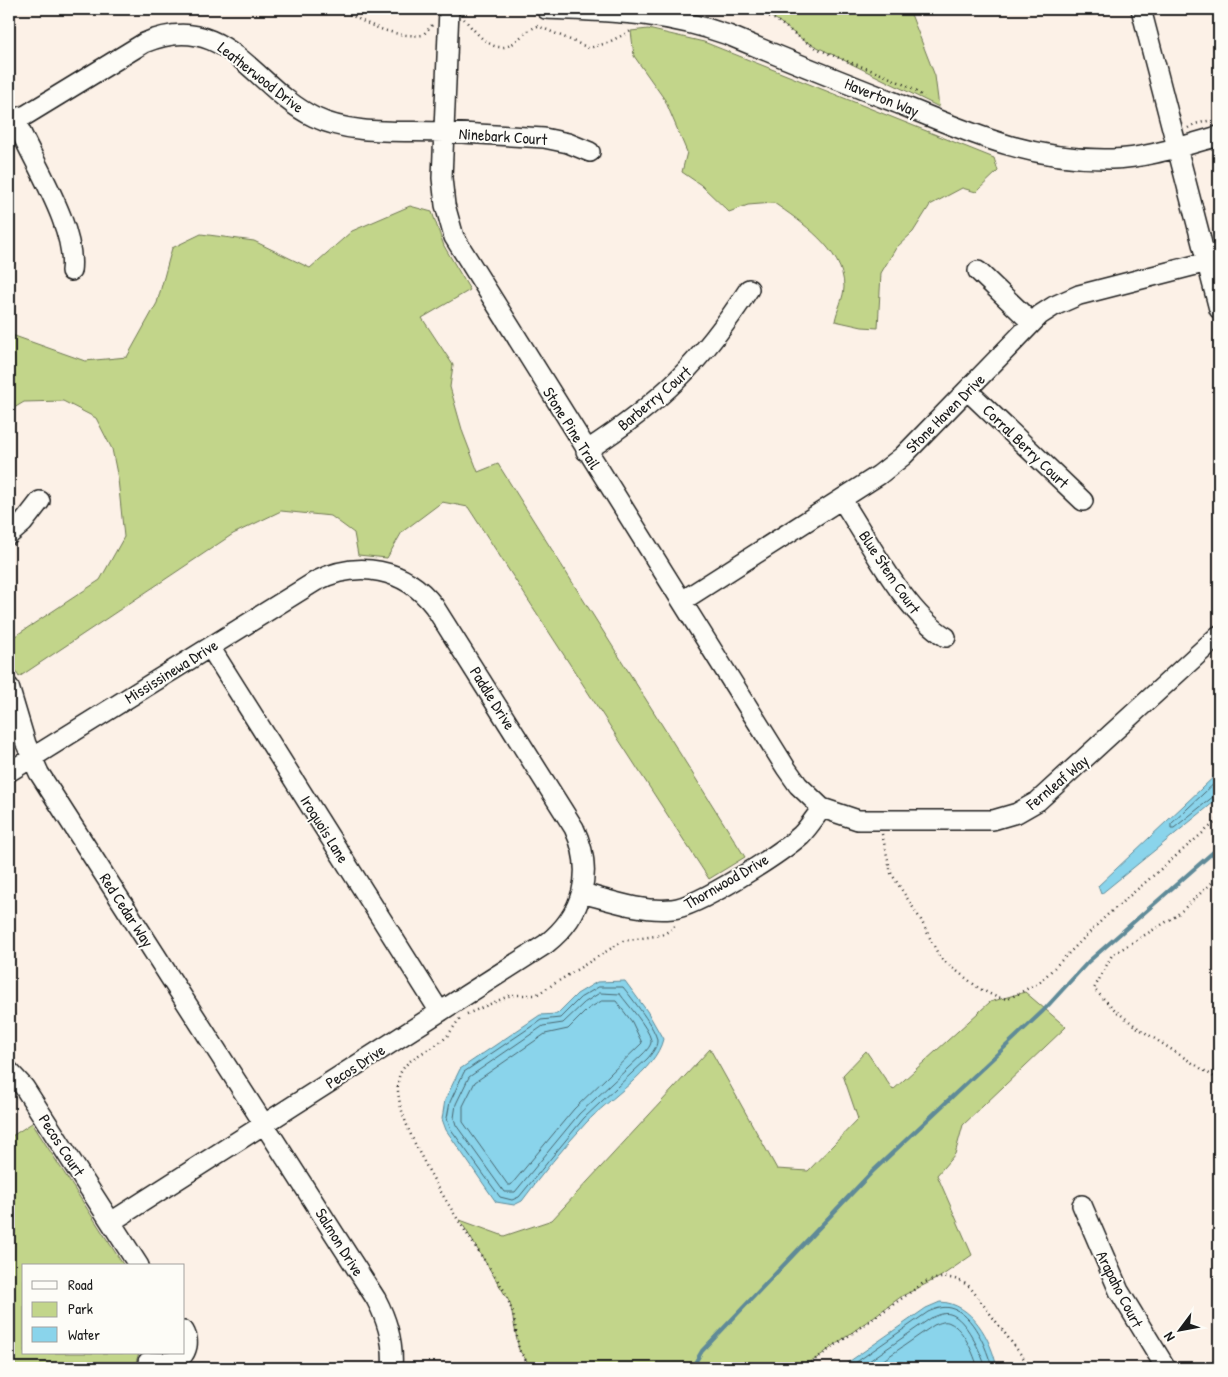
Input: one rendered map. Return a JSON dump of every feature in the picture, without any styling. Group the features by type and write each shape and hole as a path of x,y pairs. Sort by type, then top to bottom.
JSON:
{"street":[{"name":"Haverton Way","path":"546,9 618,10 663,16 714,30 973,134 1019,150 1068,157 1114,159 1174,139 1218,128"},
{"path":"1141,9 1174,139 1213,260 1219,309"},
{"name":"Stone Pine Trail","path":"449,13 443,194 447,216 454,237 586,451 786,768 798,785 822,808"},
{"name":"Leatherwood Drive","path":"12,120 144,44 163,36 191,35 214,41 228,49 292,103 327,122 362,129 444,132"},
{"path":"12,120 65,226 72,252 71,271"},
{"name":"Ninebark Court","path":"444,132 544,138 568,143 590,152"},
{"name":"Stone Haven Drive","path":"682,601 842,500 903,456 1032,323 1047,310 1069,298 1213,260"},
{"path":"978,271 1032,323"},
{"name":"Barberry Court","path":"586,451 638,416 684,375 715,338 749,289"},
{"name":"Corral Berry Court","path":"968,391 1083,502"},
{"name":"Blue Stem Court","path":"842,500 910,606 926,623 946,636"},
{"path":"9,535 23,523 40,501"},
{"name":"Paddle Drive","path":"335,572 358,568 395,575 414,586 434,606 574,828 584,856 582,893"},
{"name":"Mississinewa Drive","path":"9,772 316,580 335,572"},
{"name":"Fernleaf Way","path":"822,808 858,820 992,820 1017,813 1038,801 1219,634"},
{"name":"Iroquois Lane","path":"210,647 440,1012"},
{"name":"Red Cedar Way","path":"9,687 31,758 264,1124"},
{"name":"Thornwood Drive","path":"582,893 642,908 675,909 705,897 792,842 808,827 822,808"},
{"name":"Pecos Drive","path":"111,1222 554,938 572,916 582,893"},
{"name":"Pecos Court","path":"9,1071 28,1092 138,1264"},
{"name":"Salmon Drive","path":"264,1124 376,1299 387,1325 392,1349 392,1368"},
{"name":"Arapaho Court","path":"1082,1205 1119,1291 1166,1368"},
{"path":"185,1334 187,1341 185,1351"},
{"path":"147,1361 166,1363 181,1357 183,1354"}],"path":[{"path":"341,9 379,28 411,35 423,35 437,18 449,13 464,18 482,39 500,46 511,45 538,26 589,48 607,43 637,29"},
{"path":"751,9 777,20 813,46 908,86 928,100"},
{"path":"1174,139 1195,124 1218,128"},
{"path":"882,833 883,846 891,873 921,920 940,958 980,989 996,997 1008,999 1040,982 1105,917 1219,819"},
{"path":"1219,876 1176,916 1112,955 1094,989 1116,1011 1138,1028 1219,1080"},
{"path":"531,1368 519,1350 513,1312 505,1292 412,1141 399,1102 399,1075 406,1065 443,1040 455,1023 466,1015 511,995 536,995 623,941 668,933 676,926 675,909"},
{"path":"804,1368 924,1282 947,1277 958,1279 970,1287 1031,1368"}],"green space":[{"path":"756,9 909,9 935,76 939,107 803,40 777,20"},
{"path":"648,29 704,42 994,158 998,171 976,192 962,188 930,205 913,232 896,248 881,273 878,328 862,327 835,321 844,291 842,274 837,261 819,238 774,203 748,205 729,212 701,185 682,172 687,152 665,100 634,56 631,31"},
{"path":"410,206 432,212 444,246 470,290 422,318 453,365 450,387 463,433 478,472 498,464 745,857 709,879 468,507 442,502 402,532 387,558 358,555 354,533 331,516 281,511 233,534 19,677 9,660 9,640 100,580 124,537 118,479 112,449 96,418 63,401 24,402 9,411 9,334 85,361 127,357 157,303 172,248 201,234 254,241 310,268 352,231"},
{"path":"1025,992 1066,1027 963,1125 955,1154 937,1175 972,1255 940,1277 902,1296 803,1368 532,1368 519,1350 510,1303 460,1220 504,1236 552,1220 710,1049 777,1169 808,1171 858,1119 843,1075 866,1051 893,1090 990,1002"},
{"path":"32,1123 123,1264 22,1264 22,1354 139,1354 136,1362 130,1368 9,1368 9,1138"}],"water":[{"path":"1219,772 1219,798 1101,894 1098,886"},
{"path":"625,981 647,1011 663,1039 659,1051 630,1084 586,1123 522,1201 514,1205 496,1202 446,1130 442,1119 445,1100 460,1069 540,1015 557,1014 577,994 597,982"},
{"path":"940,1302 951,1304 971,1316 985,1335 997,1368 840,1368 926,1308"}],"waterway":[{"path":"692,1368 702,1351 872,1172 1043,1011 1088,962 1219,847"}]}
